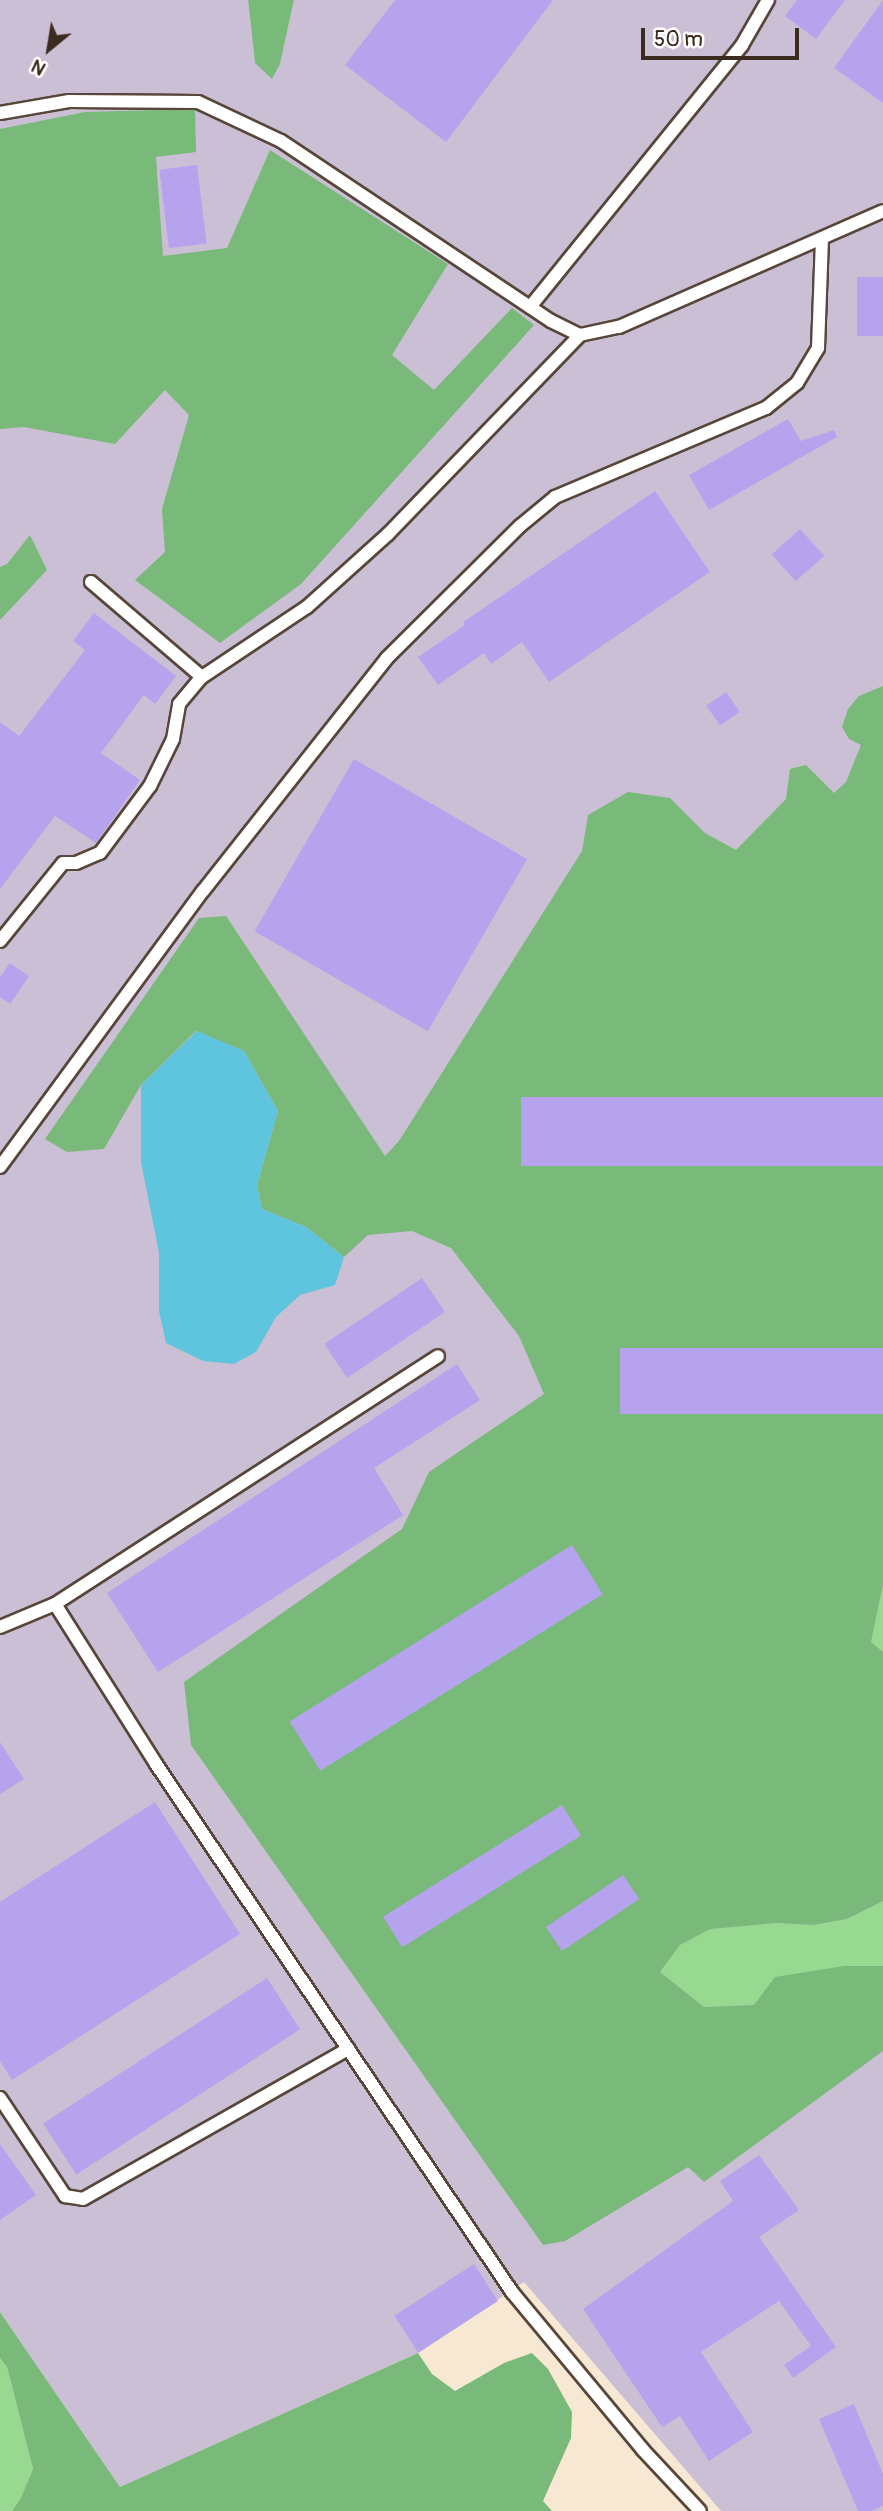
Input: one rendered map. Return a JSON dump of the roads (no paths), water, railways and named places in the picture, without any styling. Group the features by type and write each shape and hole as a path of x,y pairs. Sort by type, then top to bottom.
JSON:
{"lane":[{"path":"530,307 741,45 768,0"},
{"path":"0,113 69,101 198,102 281,141 530,307 580,335"},
{"path":"0,941 63,863 76,863 100,853 150,786 173,739 179,704 202,677 307,607 388,534 580,335 620,327 883,211"},
{"path":"0,1167 203,891 387,658 520,526 555,497 766,408 797,383 818,348 822,239"},
{"path":"91,582 202,677"},
{"path":"0,1627 55,1604 438,1356"},
{"path":"55,1604 156,1764 512,2292 643,2450 699,2511"},
{"path":"0,2098 65,2196 83,2199 348,2049"}],"water":[{"path":"197,1031 244,1051 278,1111 257,1185 262,1209 306,1227 344,1257 335,1285 300,1295 276,1317 256,1352 234,1364 203,1361 166,1343 159,1311 159,1253 141,1162 141,1085"}]}
